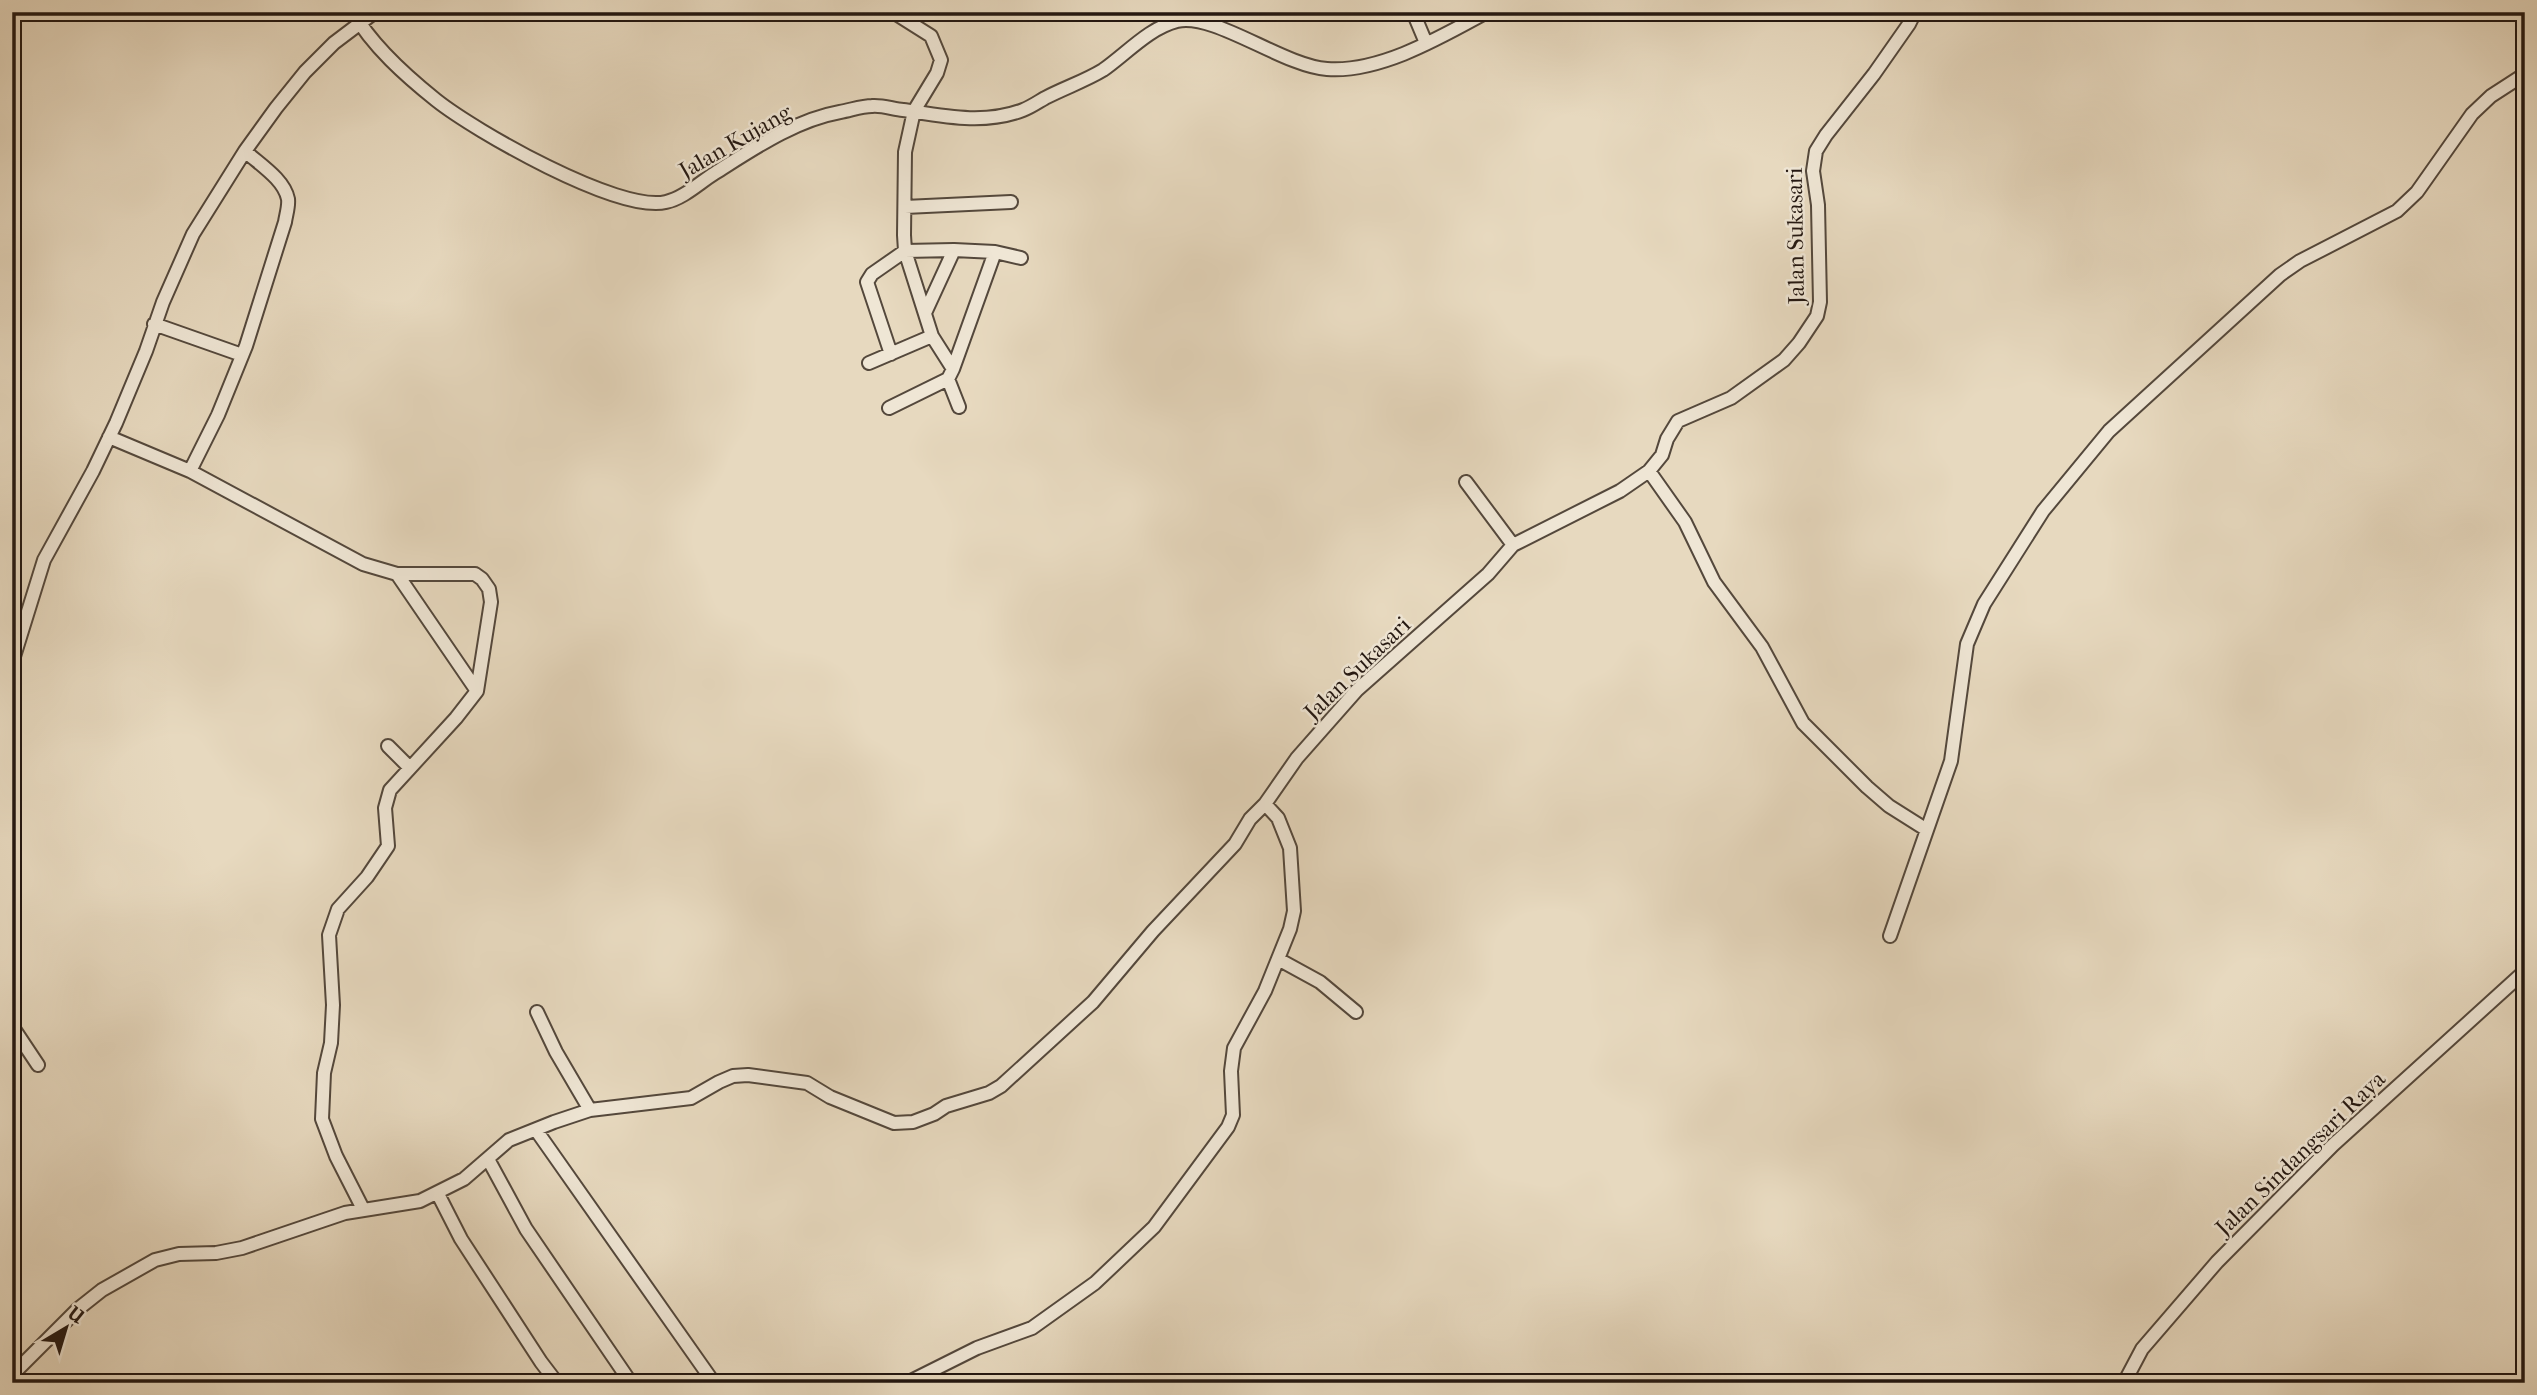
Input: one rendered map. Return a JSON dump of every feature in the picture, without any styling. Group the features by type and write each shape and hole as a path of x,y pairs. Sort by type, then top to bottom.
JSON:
{"street":[{"name":"Jalan Kujang","path":"353,12 360,25 409,77 466,122 592,187 616,197 649,204 667,202 684,195 759,146 831,114 874,106 969,118 1003,117 1015,113 1100,71 1158,28 1178,20 1199,19 1293,60 1323,69 1353,69 1426,43 1487,12"},
{"path":"12,663 44,560 109,437 142,361 154,324 194,234 245,151 305,72 334,43 375,12"},
{"path":"893,12 931,36 941,60 937,73 914,111 905,152 905,251 932,336 951,374 959,407"},
{"path":"1413,12 1426,43"},
{"name":"Jalan Sukasari","path":"12,1375 78,1309 102,1290 155,1260 179,1254 242,1248 268,1237 363,1209 407,1203 438,1194 464,1179 509,1140 590,1110 684,1100 733,1076 748,1075 807,1083 830,1097 894,1123 913,1122 946,1106 989,1093 1001,1086 1093,1002 1153,931 1235,844 1250,819 1265,804 1297,758 1357,690 1488,574 1513,545 1620,491 1649,471 1662,455 1667,439 1678,421 1717,406 1766,374 1784,360 1799,343 1817,316 1821,286 1818,205 1813,171 1816,151 1874,74 1909,24 1914,12"},
{"path":"1890,936 1953,751 1967,643 1971,631 1984,604 2051,500 2118,421 2280,275 2312,255 2387,218 2404,205 2417,192 2472,114 2491,96 2525,74"},
{"path":"190,471 218,415 242,355 285,222 289,201 284,188 245,151"},
{"path":"905,206 1011,202"},
{"path":"925,313 954,250"},
{"path":"891,354 867,282 872,274 905,251 995,252 1021,258"},
{"path":"889,408 951,374 995,252"},
{"path":"154,324 242,355"},
{"path":"869,363 932,336"},
{"path":"109,437 190,471 363,564 397,574 475,574 482,579 491,594 477,691 390,790 385,808 388,846 368,877 338,909 329,934 333,1005 331,1043 324,1073 322,1119 336,1156 363,1209"},
{"path":"1649,471 1685,522 1714,582 1762,647 1803,723 1889,806 1927,830"},
{"path":"1466,482 1513,545"},
{"path":"397,574 477,691"},
{"path":"388,746 410,768"},
{"path":"907,1383 977,1348 1032,1328 1095,1283 1154,1227 1228,1127 1233,1115 1231,1071 1234,1048 1265,991 1294,911 1293,872 1285,832 1278,818 1265,804"},
{"path":"1278,959 1321,982 1356,1012"},
{"name":"Jalan Sindangsari Raya","path":"2124,1383 2142,1349 2217,1262 2333,1145 2525,971"},
{"path":"537,1012 556,1052 590,1110"},
{"path":"12,1026 38,1065"},
{"path":"536,1130 715,1383"},
{"path":"488,1159 526,1229 631,1383"},
{"path":"438,1194 461,1239 557,1383"}]}
